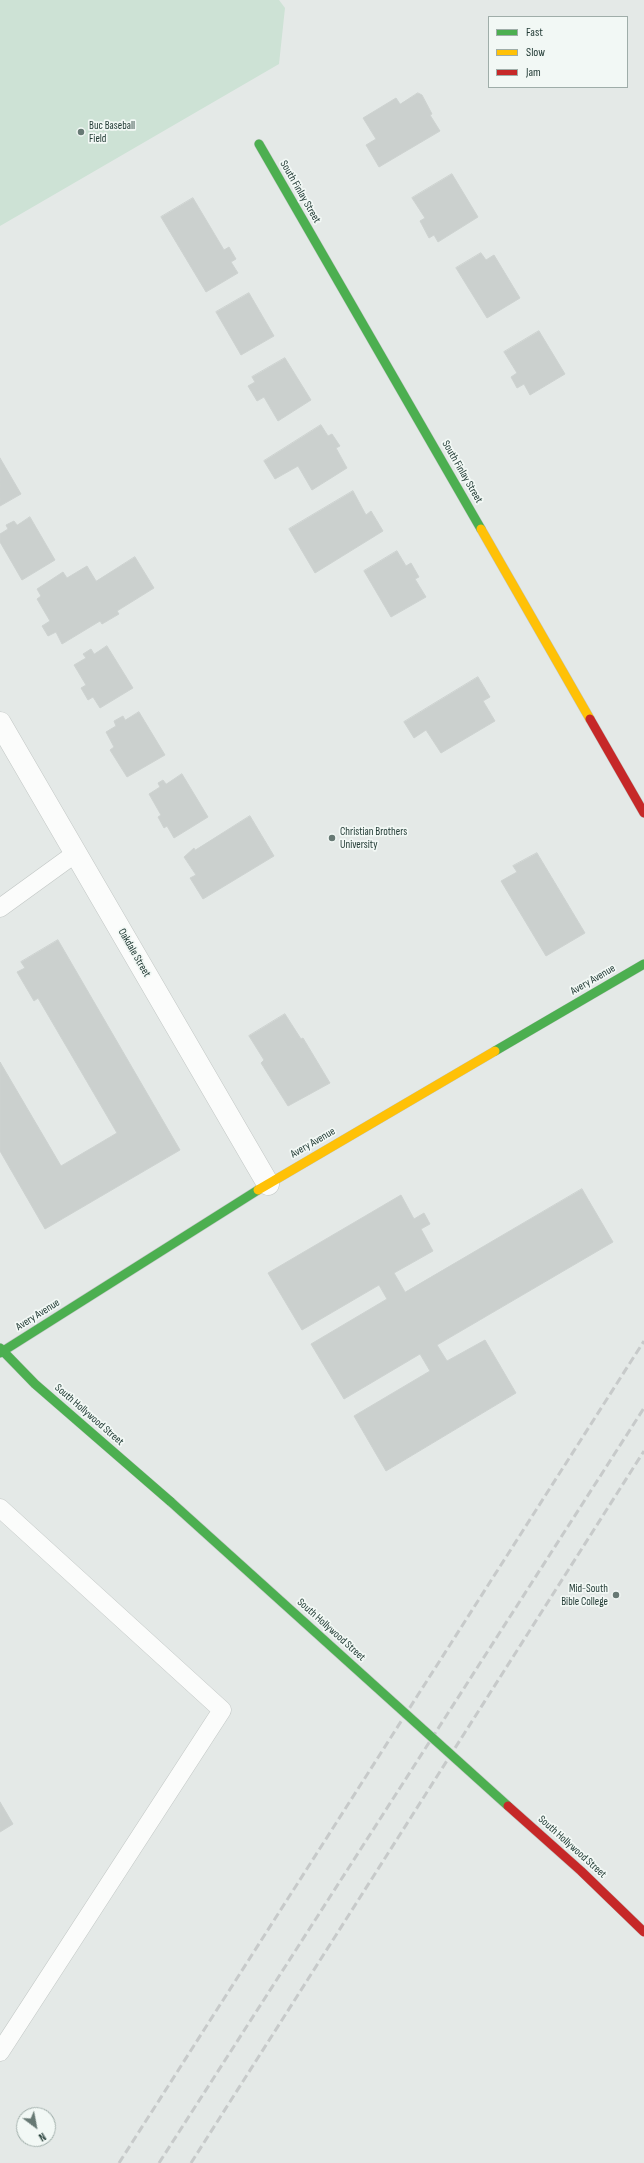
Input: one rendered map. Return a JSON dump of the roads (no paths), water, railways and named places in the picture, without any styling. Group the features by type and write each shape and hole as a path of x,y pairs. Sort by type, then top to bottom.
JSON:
{"street":[{"name":"South Finlay Street","path":"259,144 644,813"},
{"name":"Oakdale Street","path":"0,723 268,1184"},
{"name":"Avery Avenue","path":"1,1351 268,1184 644,964"},
{"name":"South Hollywood Street","path":"1,1351 35,1384 170,1502 576,1866 644,1932"}],"lane":[{"path":"0,908 76,853"},
{"path":"0,1508 222,1710 0,2052"}],"railway":[{"path":"119,2163 644,1341"},
{"path":"159,2163 644,1408"},
{"path":"191,2163 644,1451"}],"place":[{"name":"Buc Baseball Field","path":"81,132"},
{"name":"Christian Brothers University","path":"332,838"},
{"name":"Mid-South Bible College","path":"616,1595"}]}
